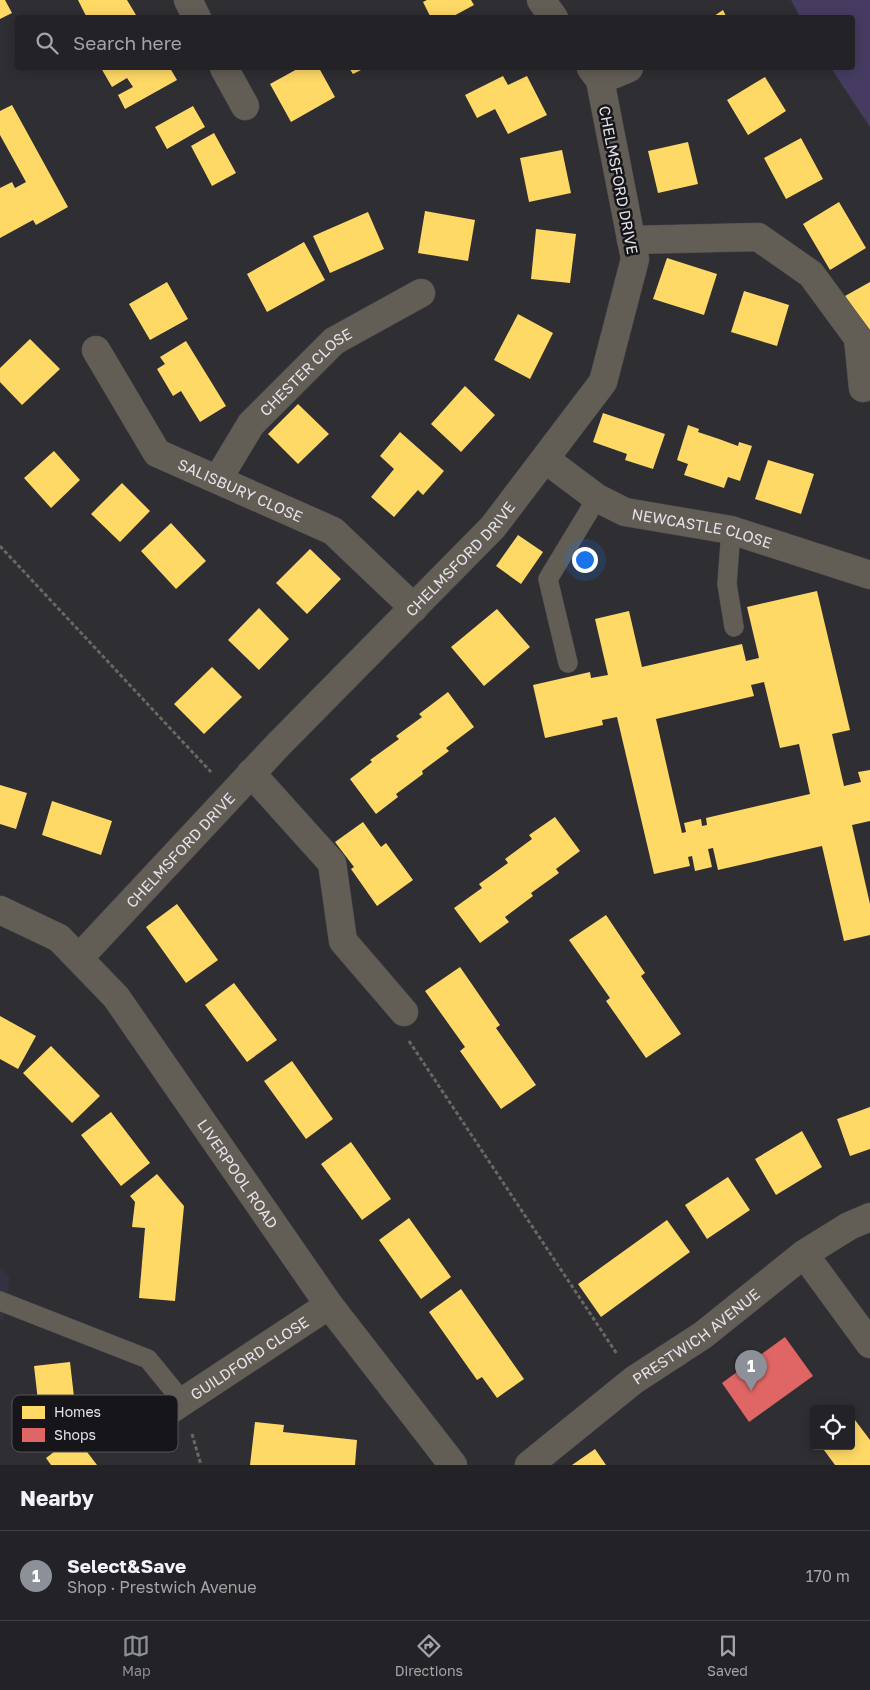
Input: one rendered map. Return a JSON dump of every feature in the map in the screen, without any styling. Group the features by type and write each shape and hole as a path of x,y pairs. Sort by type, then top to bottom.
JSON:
{"street":[{"path":"188,0 196,15"},
{"path":"541,0 552,15"},
{"path":"225,70 245,106"},
{"path":"595,74 618,70"},
{"name":"CHELMSFORD DRIVE","path":"79,958 251,774 493,527 603,382 635,259 595,74"},
{"path":"632,240 758,237 811,274 858,338 863,388"},
{"name":"CHESTER CLOSE","path":"218,479 251,424 334,341 420,293"},
{"name":"SALISBURY CLOSE","path":"96,350 157,453 332,531 414,608"},
{"name":"NEWCASTLE CLOSE","path":"545,459 597,498 625,512 732,530 870,575"},
{"path":"251,774 332,862 342,941 404,1012"},
{"name":"LIVERPOOL ROAD","path":"0,910 59,938 116,997 329,1305 453,1465"},
{"name":"PRESTWICH AVENUE","path":"529,1465 634,1380 703,1335 804,1254 849,1226 870,1217"},
{"path":"804,1254 870,1344"},
{"name":"GUILDFORD CLOSE","path":"178,1405 329,1305"}],"lane":[{"path":"568,663 548,579 597,498"},
{"path":"732,530 727,584 734,627"},
{"path":"0,1301 148,1359 170,1395"}],"path":[{"path":"0,546 232,794"},
{"path":"408,1040 634,1380"}],"shaded area":[{"path":"791,0 870,0 870,127 832,70 855,70 855,15 799,15"},
{"path":"0,1268 10,1278 4,1318 0,1320"}],"building: Homes":[{"path":"0,0 5,0 12,13 0,19"},
{"path":"78,0 127,0 136,15 86,15"},
{"path":"427,0 471,0 474,5 456,15 430,15 423,2"},
{"path":"723,10 726,15 716,15"},
{"path":"102,70 171,70 177,80 125,109 118,95 133,87 127,78 112,87"},
{"path":"295,70 320,70 335,97 291,122 270,84"},
{"path":"350,70 361,70 353,74"},
{"path":"503,76 508,85 527,76 547,115 508,134 495,109 477,118 465,95"},
{"path":"765,77 786,111 748,135 727,100"},
{"path":"12,105 68,207 36,225 33,220 0,238 0,188 12,182 15,188 26,182 0,135 0,111"},
{"path":"193,106 205,127 167,149 155,127"},
{"path":"214,133 236,173 212,186 191,146"},
{"path":"801,138 823,179 786,199 764,158"},
{"path":"688,142 698,184 658,193 648,151"},
{"path":"562,150 571,193 529,202 520,158"},
{"path":"839,202 866,248 830,270 803,224"},
{"path":"425,211 475,220 468,261 418,253"},
{"path":"368,212 384,249 330,273 313,236"},
{"path":"536,229 576,234 570,283 531,279"},
{"path":"304,242 325,280 267,312 247,274"},
{"path":"667,258 717,274 704,315 653,299"},
{"path":"167,282 188,319 150,340 129,304"},
{"path":"870,282 870,331 867,333 845,296"},
{"path":"744,291 789,305 777,346 731,332"},
{"path":"518,314 553,333 530,379 494,360"},
{"path":"30,339 60,369 22,405 0,382 0,368"},
{"path":"186,341 226,406 200,422 181,391 173,396 157,369 165,364 160,357"},
{"path":"465,386 495,415 461,452 431,424"},
{"path":"298,404 329,434 298,464 268,434"},
{"path":"603,413 665,434 653,469 625,460 627,454 593,442"},
{"path":"688,425 699,429 698,432 738,446 739,442 752,446 740,481 728,477 724,488 684,475 688,464 677,460"},
{"path":"400,432 444,471 423,495 418,490 394,517 371,497 394,469 380,456"},
{"path":"54,451 80,480 51,508 24,478"},
{"path":"768,460 814,474 801,514 755,499"},
{"path":"122,483 150,511 120,542 91,514"},
{"path":"171,523 206,561 176,589 141,551"},
{"path":"518,535 543,552 521,584 496,566"},
{"path":"310,549 341,579 307,614 276,583"},
{"path":"817,591 850,730 832,734 844,786 861,782 858,772 870,770 870,821 852,825 870,904 870,935 844,941 822,846 718,870 713,848 708,849 712,867 695,871 692,856 688,857 690,866 654,874 617,717 602,720 603,725 545,738 533,685 590,672 591,678 608,675 595,619 629,611 642,667 742,644 746,661 759,658 747,607","holes":["764,682 780,748 799,744 810,794 706,818 707,825 702,826 701,819 684,823 686,832 682,833 656,719 754,696 751,685"]},
{"path":"259,608 289,639 259,670 228,640"},
{"path":"497,609 530,647 484,686 451,647"},
{"path":"212,667 242,697 204,734 174,704"},
{"path":"448,692 474,727 446,748 449,751 422,771 423,774 396,794 398,797 376,814 350,779 372,762 370,760 399,739 396,736 422,717 419,714"},
{"path":"0,785 27,793 16,829 0,824"},
{"path":"52,801 112,821 101,855 42,835"},
{"path":"555,817 580,851 556,869 559,873 531,893 533,896 505,917 509,922 480,943 454,908 482,888 479,884 508,863 505,859 532,839 529,835"},
{"path":"363,822 381,847 386,843 413,880 377,906 351,869 354,867 335,842"},
{"path":"177,904 218,960 186,983 146,927"},
{"path":"606,915 645,973 641,976 681,1034 646,1058 606,1001 610,998 569,940"},
{"path":"460,967 500,1025 496,1028 536,1085 501,1109 460,1051 465,1047 425,991"},
{"path":"234,983 277,1040 247,1062 205,1005"},
{"path":"0,1016 36,1036 18,1069 0,1059"},
{"path":"51,1046 100,1096 72,1123 23,1073"},
{"path":"292,1061 333,1119 306,1139 264,1081"},
{"path":"870,1107 870,1149 850,1156 837,1119"},
{"path":"111,1112 150,1163 121,1186 81,1135"},
{"path":"802,1131 822,1167 776,1195 755,1159"},
{"path":"351,1142 391,1199 362,1220 321,1164"},
{"path":"157,1174 184,1206 175,1301 139,1298 145,1228 132,1227 135,1202 130,1196"},
{"path":"728,1177 750,1210 707,1239 685,1205"},
{"path":"409,1218 451,1277 421,1299 379,1240"},
{"path":"667,1220 690,1252 601,1317 578,1284"},
{"path":"461,1289 524,1379 497,1398 482,1377 477,1380 429,1312"},
{"path":"70,1362 74,1395 37,1395 34,1366"},
{"path":"855,1420 870,1440 870,1465 835,1465 824,1450 855,1450"},
{"path":"255,1422 284,1425 283,1432 357,1440 355,1465 250,1465"},
{"path":"595,1449 606,1465 572,1465"},
{"path":"54,1452 87,1452 97,1465 51,1465 46,1458"}],"building: Shops":[{"path":"785,1337 813,1376 749,1422 722,1383"}],"place":[{"name":"Select&Save","path":"751,1391"}]}
